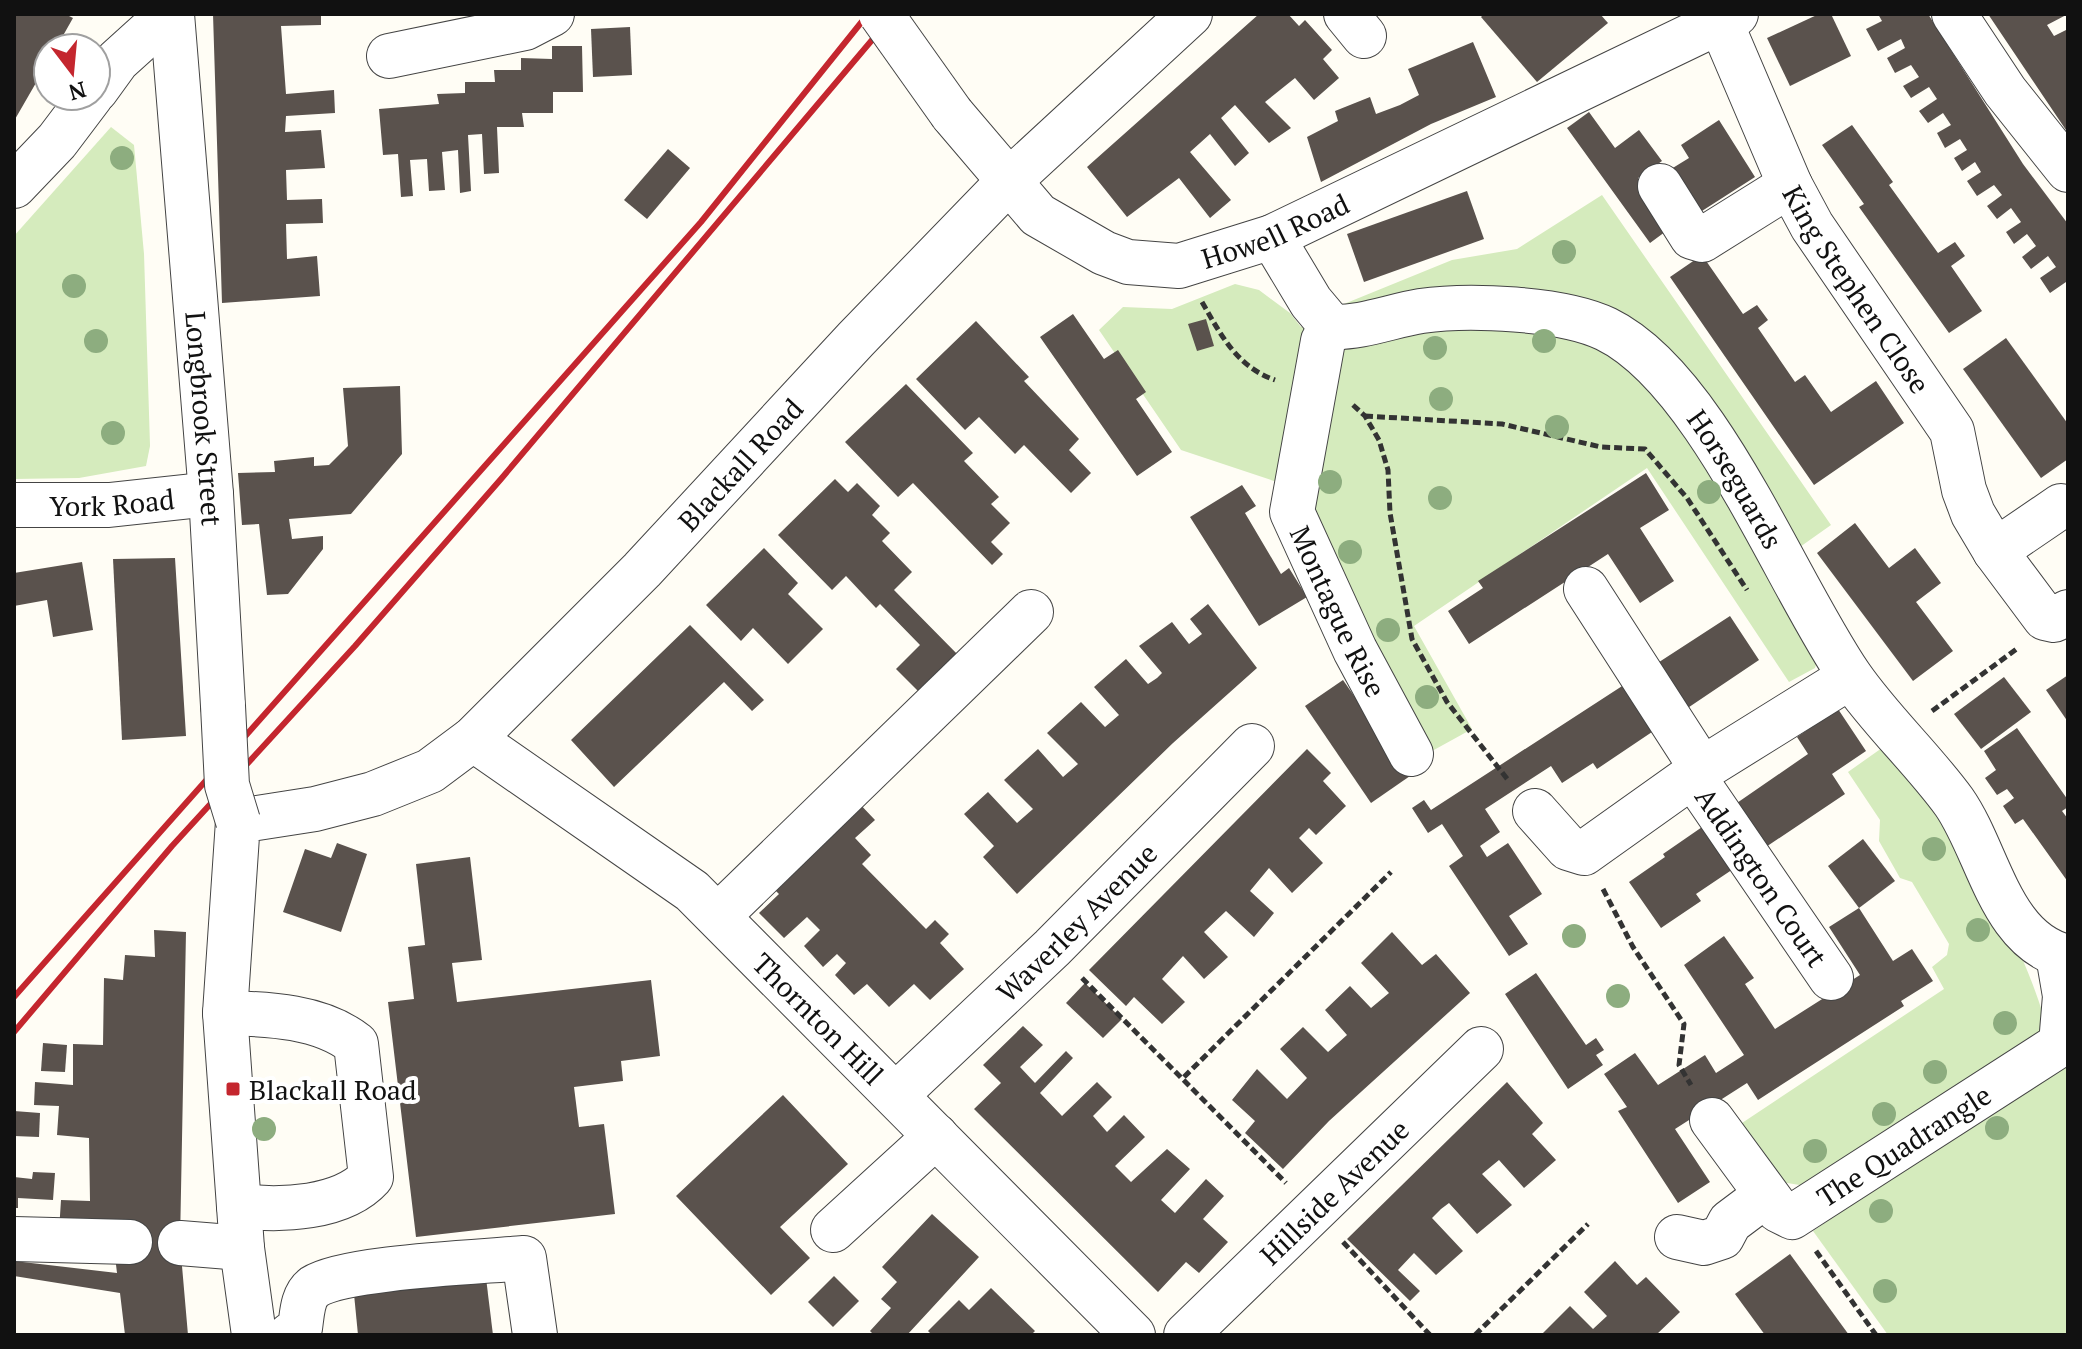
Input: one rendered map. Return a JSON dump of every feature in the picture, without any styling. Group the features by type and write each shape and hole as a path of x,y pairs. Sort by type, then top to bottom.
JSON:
{"street":[{"path":"112,68 170,14"},
{"name":"Longbrook Street","path":"170,14 211,494 227,785 238,821"},
{"path":"389,56 525,28 552,14"},
{"name":"Howell Road","path":"881,14 952,114 1038,215 1104,253 1128,262 1179,266 1272,237 1728,18"},
{"name":"Blackall Road","path":"238,821 315,809 373,794 430,771 473,739 642,570 856,339 1008,182 1190,14"},
{"path":"1954,14 2005,91 2068,170"},
{"name":"King Stephen Close","path":"1728,18 1790,185 1812,226 1952,431 1964,490 1995,551 2057,615"},
{"path":"14,186 57,141 79,112"},
{"path":"1660,186 1692,237 1702,240 1790,185"},
{"path":"1272,237 1311,302 1332,327"},
{"name":"Horseguards","path":"1332,327 1350,327 1426,311 1472,308 1542,313 1604,328 1640,350 1695,411 1850,677 1955,804 2009,910 2028,937 2063,956"},
{"name":"Montague Rise","path":"1332,327 1323,341 1292,512 1355,650 1411,754"},
{"name":"York Road","path":"14,505 109,505 211,494"},
{"path":"1995,551 2061,506"},
{"name":"Addington Court","path":"1586,589 1697,773 1831,978"},
{"path":"718,916 1031,612"},
{"name":"Addington Court","path":"1584,853 1697,773 1850,677"},
{"name":"Thornton Hill","path":"473,739 692,891 936,1136 1107,1327"},
{"name":"Waverley Avenue","path":"896,1095 1052,948 1252,746"},
{"path":"1535,811 1568,848 1584,853"},
{"path":"238,821 225,1013 241,1227 254,1335"},
{"name":"The Quadrangle","path":"1779,1206 2061,1044 2065,996 2063,956"},
{"path":"180,1243 241,1227 266,1209 319,1202 358,1192 371,1177 356,1044 344,1034 311,1022 225,1013"},
{"name":"Hillside Avenue","path":"1186,1335 1481,1049"},
{"path":"1677,1237 1704,1243 1722,1237 1730,1222 1779,1206 1712,1120"},
{"path":"833,1230 936,1136"},
{"path":"14,1239 130,1242"},
{"path":"290,1335 300,1328 306,1297 315,1287 362,1273 524,1258 535,1335"}],"path":[{"path":"1179,266 1222,340 1239,360 1282,383 1315,381 1338,392 1365,416 1379,440 1388,470 1390,513 1412,639 1447,702 1535,811"},
{"path":"1365,416 1502,424 1601,447 1645,449 1687,498 1756,603"},
{"path":"1899,735 2027,641 2057,615"},
{"path":"1584,853 1633,947 1684,1024 1679,1065 1712,1120"},
{"path":"1184,1077 1391,872"},
{"path":"1052,948 1184,1077 1430,1335"},
{"name":"The Quadrangle","path":"1779,1206 1876,1335"},
{"path":"1475,1335 1588,1224"}],"green space":[{"path":"111,127 134,145 144,254 150,446 146,466 79,478 14,479 14,236"},
{"path":"1602,195 1831,525 1776,564 1823,641 1815,668 1789,682 1647,468 1414,626 1472,729 1423,756 1283,484 1181,450 1099,330 1123,307 1172,309 1235,284 1259,290 1290,313 1301,327 1339,306 1452,260 1517,249"},
{"path":"1889,743 1936,806 1980,876 2018,948 2045,1021 2032,1050 1812,1187 1781,1182 1742,1123 1944,989 1932,967 1947,955 1949,944 1912,882 1900,878 1879,841 1880,820 1848,772"},
{"path":"2062,1060 2068,1068 2068,1335 1888,1335 1813,1231"}],"building":[{"path":"14,14 65,14 73,18 65,32 32,32 32,90 14,121"},
{"path":"213,14 321,14 321,25 281,26 286,94 334,90 335,113 286,116 285,132 321,130 325,168 286,170 287,200 322,199 323,223 286,224 287,259 317,256 320,296 222,303"},
{"path":"1259,14 1288,14 1299,26 1305,20 1332,50 1323,59 1339,78 1314,100 1295,78 1265,102 1291,128 1269,143 1235,105 1221,118 1249,153 1235,166 1210,134 1190,152 1231,200 1210,218 1179,178 1127,217 1087,167"},
{"path":"1484,14 1600,14 1608,23 1537,82 1481,17"},
{"path":"1819,14 1831,14 1851,56 1790,86 1767,38"},
{"path":"1878,14 1928,14 2023,164 2068,224 2068,284 2066,282 2050,293 2040,278 2056,267 2048,256 2031,269 2022,257 2036,246 2027,234 2014,244 2006,232 2021,222 2011,208 1997,219 1987,206 2002,195 1994,185 1977,196 1967,181 1981,172 1975,162 1962,171 1954,158 1967,150 1960,139 1945,148 1937,133 1951,125 1943,113 1928,123 1919,111 1937,99 1929,87 1911,98 1903,86 1919,77 1911,65 1895,73 1887,58 1905,48 1901,39 1878,51 1866,29 1882,21"},
{"path":"1988,14 2068,14 2047,25 2054,36 2068,29 2068,133"},
{"path":"630,27 632,75 593,77 591,29"},
{"path":"1473,42 1496,97 1431,124 1321,182 1307,137 1338,121 1335,111 1370,97 1376,114 1400,105 1419,95 1408,69"},
{"path":"552,46 582,46 583,92 553,92 553,113 522,113 524,127 497,127 499,173 484,174 482,134 468,135 471,191 460,193 458,150 442,152 445,190 429,191 427,159 410,160 413,196 401,197 398,154 383,155 379,109 439,104 437,94 465,93 465,82 495,82 494,70 521,70 521,58 552,59"},
{"path":"1589,112 1615,148 1639,130 1662,161 1638,178 1673,226 1650,243 1567,128"},
{"path":"1719,120 1755,177 1691,218 1663,174 1689,158 1681,145"},
{"path":"1852,125 1893,182 1889,185 1938,253 1955,242 1965,256 1951,266 1982,311 1949,333 1859,207 1864,204 1822,145"},
{"path":"668,149 690,168 647,219 624,200"},
{"path":"1467,191 1484,239 1364,282 1347,234"},
{"path":"1702,255 1743,314 1757,305 1768,320 1758,328 1795,382 1805,375 1831,412 1876,381 1904,423 1814,485 1670,277"},
{"path":"1073,314 1104,359 1118,350 1146,392 1136,399 1172,452 1137,476 1040,337"},
{"path":"1206,319 1214,346 1197,351 1188,324"},
{"path":"976,321 1029,377 1024,381 1079,439 1069,450 1091,473 1071,493 1024,445 1015,454 979,417 965,430 916,379"},
{"path":"2006,338 2068,424 2068,459 2041,478 1963,369"},
{"path":"906,384 973,453 964,461 999,497 991,504 1010,523 991,542 1003,554 992,565 913,483 898,497 845,442"},
{"path":"400,386 402,454 351,514 289,519 292,539 323,536 323,549 288,594 267,595 259,524 242,525 238,473 275,472 274,461 314,457 314,466 329,465 348,446 343,388"},
{"path":"1646,473 1669,510 1640,528 1674,581 1640,603 1608,554 1469,644 1448,611 1483,588 1478,581"},
{"path":"835,479 848,492 857,483 880,506 872,515 890,533 882,541 912,572 894,590 962,659 924,697 896,669 920,645 880,604 876,608 846,576 832,590 778,535"},
{"path":"1242,485 1256,506 1245,513 1281,574 1289,568 1307,597 1259,626 1190,517"},
{"path":"1855,523 1889,568 1915,548 1941,583 1916,602 1953,651 1913,681 1817,553"},
{"path":"764,548 798,583 788,594 823,629 788,664 753,628 741,641 706,605"},
{"path":"175,558 186,736 122,740 113,559"},
{"path":"82,562 93,630 53,637 47,600 14,606 14,573"},
{"path":"1208,604 1257,668 1173,743 1017,894 983,857 994,846 964,814 988,792 1017,823 1033,809 1004,780 1038,749 1063,777 1078,764 1047,733 1081,702 1105,727 1119,715 1094,687 1126,659 1148,684 1157,678 1162,673 1139,646 1172,622 1189,644 1202,634 1190,619"},
{"path":"1730,616 1759,660 1597,769 1593,763 1562,783 1551,766 1485,809 1500,832 1480,846 1487,857 1508,843 1542,894 1509,916 1528,944 1509,956 1449,866 1463,856 1442,824 1428,833 1412,808 1424,800 1431,810"},
{"path":"690,625 764,700 752,711 724,682 614,787 571,740"},
{"path":"2068,675 2068,722 2046,690"},
{"path":"2004,677 2031,712 1981,749 1954,714"},
{"path":"1343,680 1410,776 1371,803 1305,706"},
{"path":"1838,709 1866,751 1832,774 1845,794 1696,894 1701,901 1661,928 1629,882 1665,857 1663,854 1808,754 1797,737"},
{"path":"2017,728 2068,800 2068,807 2062,811 2068,819 2068,882 2023,819 2015,824 2003,806 2014,798 2007,789 1997,795 1985,778 1996,770 1984,751"},
{"path":"1307,749 1331,773 1323,781 1346,806 1316,835 1309,828 1299,838 1323,863 1292,893 1269,868 1250,891 1274,913 1254,937 1226,911 1204,932 1228,957 1204,979 1183,956 1162,979 1185,1002 1162,1024 1134,997 1126,1006 1089,970"},
{"path":"856,800 875,820 855,838 871,855 862,864 926,929 935,920 949,934 940,943 964,969 930,1000 914,984 889,1007 867,984 854,995 835,975 846,963 837,954 823,967 804,946 820,930 807,917 784,938 759,913 779,894 770,885"},
{"path":"1863,839 1895,881 1859,908 1828,866"},
{"path":"337,843 367,854 341,932 283,912 305,849 331,858"},
{"path":"470,857 482,960 452,963 457,1002 651,980 660,1056 621,1061 623,1081 574,1087 579,1127 604,1124 615,1214 416,1237 388,1002 414,999 408,947 425,945 416,864"},
{"path":"1859,908 1893,961 1912,949 1933,981 1901,1001 1904,1006 1758,1100 1747,1083 1675,1129 1710,1182 1678,1203 1618,1111 1627,1107 1604,1074 1635,1053 1658,1085 1705,1055 1716,1073 1744,1055 1684,965 1724,936 1754,978 1745,984 1775,1029 1860,975 1829,927"},
{"path":"154,930 186,932 180,1243 188,1335 125,1335 120,1293 14,1276 14,1261 117,1273 114,1248 59,1231 61,1200 90,1201 89,1138 57,1135 59,1106 34,1105 35,1082 73,1085 73,1044 103,1045 104,978 123,980 125,955 155,957"},
{"path":"1392,932 1422,965 1436,954 1470,993 1329,1121 1283,1169 1245,1133 1255,1121 1232,1100 1257,1069 1287,1099 1307,1078 1280,1049 1303,1027 1328,1052 1347,1035 1325,1010 1350,986 1371,1008 1389,993 1361,963"},
{"path":"1536,973 1586,1045 1596,1038 1604,1050 1596,1055 1603,1065 1568,1089 1505,994"},
{"path":"1085,983 1122,1019 1103,1038 1066,1003"},
{"path":"1023,1026 1043,1045 1020,1067 1035,1083 1066,1051 1073,1058 1040,1093 1062,1116 1097,1082 1112,1097 1093,1116 1107,1132 1124,1115 1145,1137 1115,1166 1131,1182 1167,1149 1190,1169 1161,1200 1175,1213 1206,1179 1224,1196 1203,1219 1228,1242 1199,1273 1186,1262 1158,1292 974,1109 1001,1083 983,1065"},
{"path":"43,1043 67,1045 65,1072 41,1071"},
{"path":"1507,1082 1543,1123 1532,1134 1556,1160 1524,1188 1499,1160 1482,1174 1512,1205 1477,1234 1449,1203 1441,1209 1432,1218 1463,1251 1436,1275 1414,1253 1398,1270 1420,1291 1410,1301 1347,1239"},
{"path":"783,1095 848,1164 780,1227 810,1258 771,1295 676,1196"},
{"path":"14,1111 40,1113 39,1137 14,1136"},
{"path":"33,1172 55,1173 53,1200 18,1198 18,1208 14,1208 14,1177 32,1179"},
{"path":"932,1214 979,1257 907,1335 874,1335 870,1331 891,1308 881,1299 897,1282 882,1267"},
{"path":"1790,1254 1849,1335 1765,1335 1735,1294"},
{"path":"1615,1261 1637,1285 1646,1277 1680,1312 1656,1335 1541,1335 1570,1306 1593,1329 1607,1316 1584,1292"},
{"path":"834,1276 859,1301 833,1327 808,1302"},
{"path":"486,1278 493,1335 358,1335 354,1294"},
{"path":"991,1288 1035,1331 1031,1335 932,1335 928,1331 959,1300 969,1310"}],"railway":[{"path":"14,997 701,222 868,14"},
{"path":"14,1032 172,846 355,646 501,479 894,14"}],"place":[{"name":"Blackall Road","path":"233,1089"}]}
